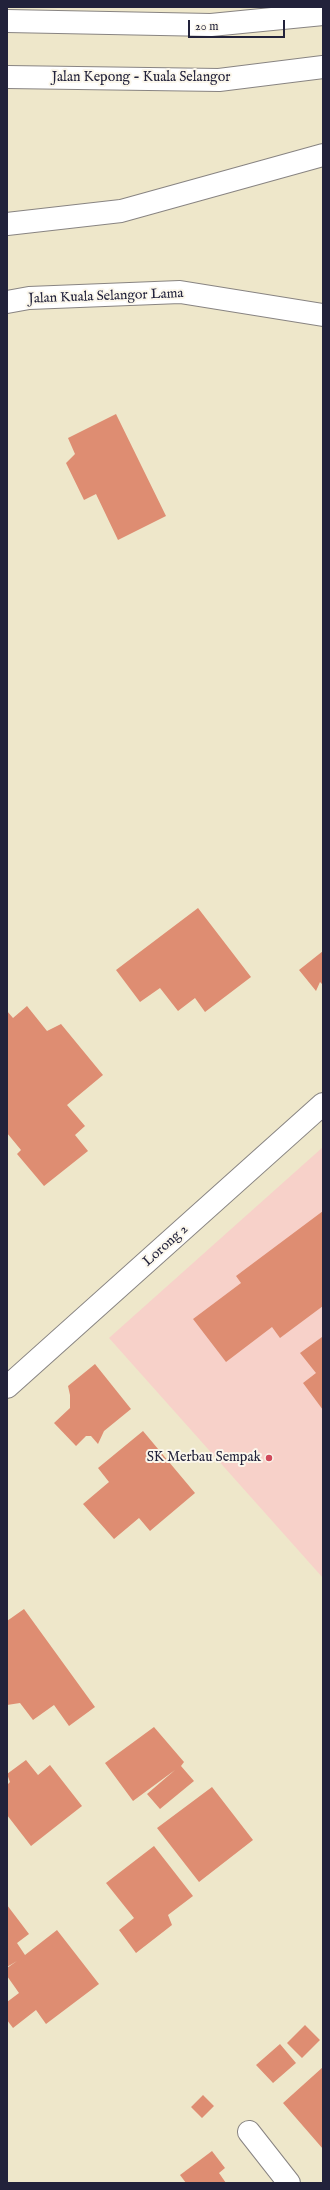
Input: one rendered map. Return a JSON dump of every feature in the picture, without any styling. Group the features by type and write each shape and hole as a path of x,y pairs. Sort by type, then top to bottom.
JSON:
{"main road":[{"path":"7,21 211,25 323,14"},
{"name":"Jalan Kepong - Kuala Selangor","path":"7,77 219,80 323,68"},
{"path":"7,224 121,211 323,156"},
{"name":"Jalan Kuala Selangor Lama","path":"7,302 29,298 180,292 323,315"},
{"name":"Lorong 2","path":"7,1387 323,1104"},
{"path":"249,2132 289,2183"}],"shaded area":[{"name":"SK Merbau Sempak","path":"323,1147 323,1578 109,1338"}],"building":[{"path":"116,414 166,516 118,540 96,494 84,500 66,463 75,454 68,438"},
{"path":"198,908 251,977 205,1012 195,998 178,1011 160,988 140,1002 116,970"},
{"path":"323,951 323,985 320,982 316,991 299,970"},
{"path":"27,1006 47,1031 61,1024 103,1075 67,1105 85,1126 75,1135 88,1151 44,1186 17,1154 21,1150 7,1133 7,1011 13,1018"},
{"path":"323,1211 323,1306 280,1338 272,1327 226,1362 193,1319 241,1283 236,1276"},
{"path":"322,1337 323,1410 303,1383 316,1373 300,1353"},
{"path":"95,1364 131,1409 104,1431 98,1444 91,1436 86,1436 76,1446 54,1423 70,1408 68,1386"},
{"path":"143,1431 195,1493 150,1531 139,1518 114,1539 83,1504 109,1482 98,1468"},
{"path":"24,1609 95,1707 69,1726 54,1705 33,1720 20,1703 7,1705 7,1621"},
{"path":"154,1727 184,1762 181,1766 194,1781 160,1809 147,1794 175,1770 133,1801 105,1763"},
{"path":"26,1760 38,1775 50,1765 82,1806 31,1846 7,1815 7,1785 10,1782 7,1774"},
{"path":"212,1787 253,1840 199,1882 157,1828"},
{"path":"154,1846 193,1896 168,1915 172,1925 136,1953 119,1930 134,1918 106,1883"},
{"path":"7,1905 29,1934 17,1943 25,1955 57,1930 99,1984 46,2024 36,2010 13,2028 7,2020 7,2002 19,1993 7,1976 7,1968 17,1961 7,1967"},
{"path":"305,2025 320,2040 302,2058 287,2043"},
{"path":"280,2044 296,2063 273,2083 256,2065"},
{"path":"323,2067 323,2149 283,2103"},
{"path":"203,2095 214,2106 202,2118 191,2107"},
{"path":"212,2151 225,2168 219,2173 226,2183 186,2183 180,2175"}],"place":[{"name":"SK Merbau Sempak","path":"269,1458"}]}
